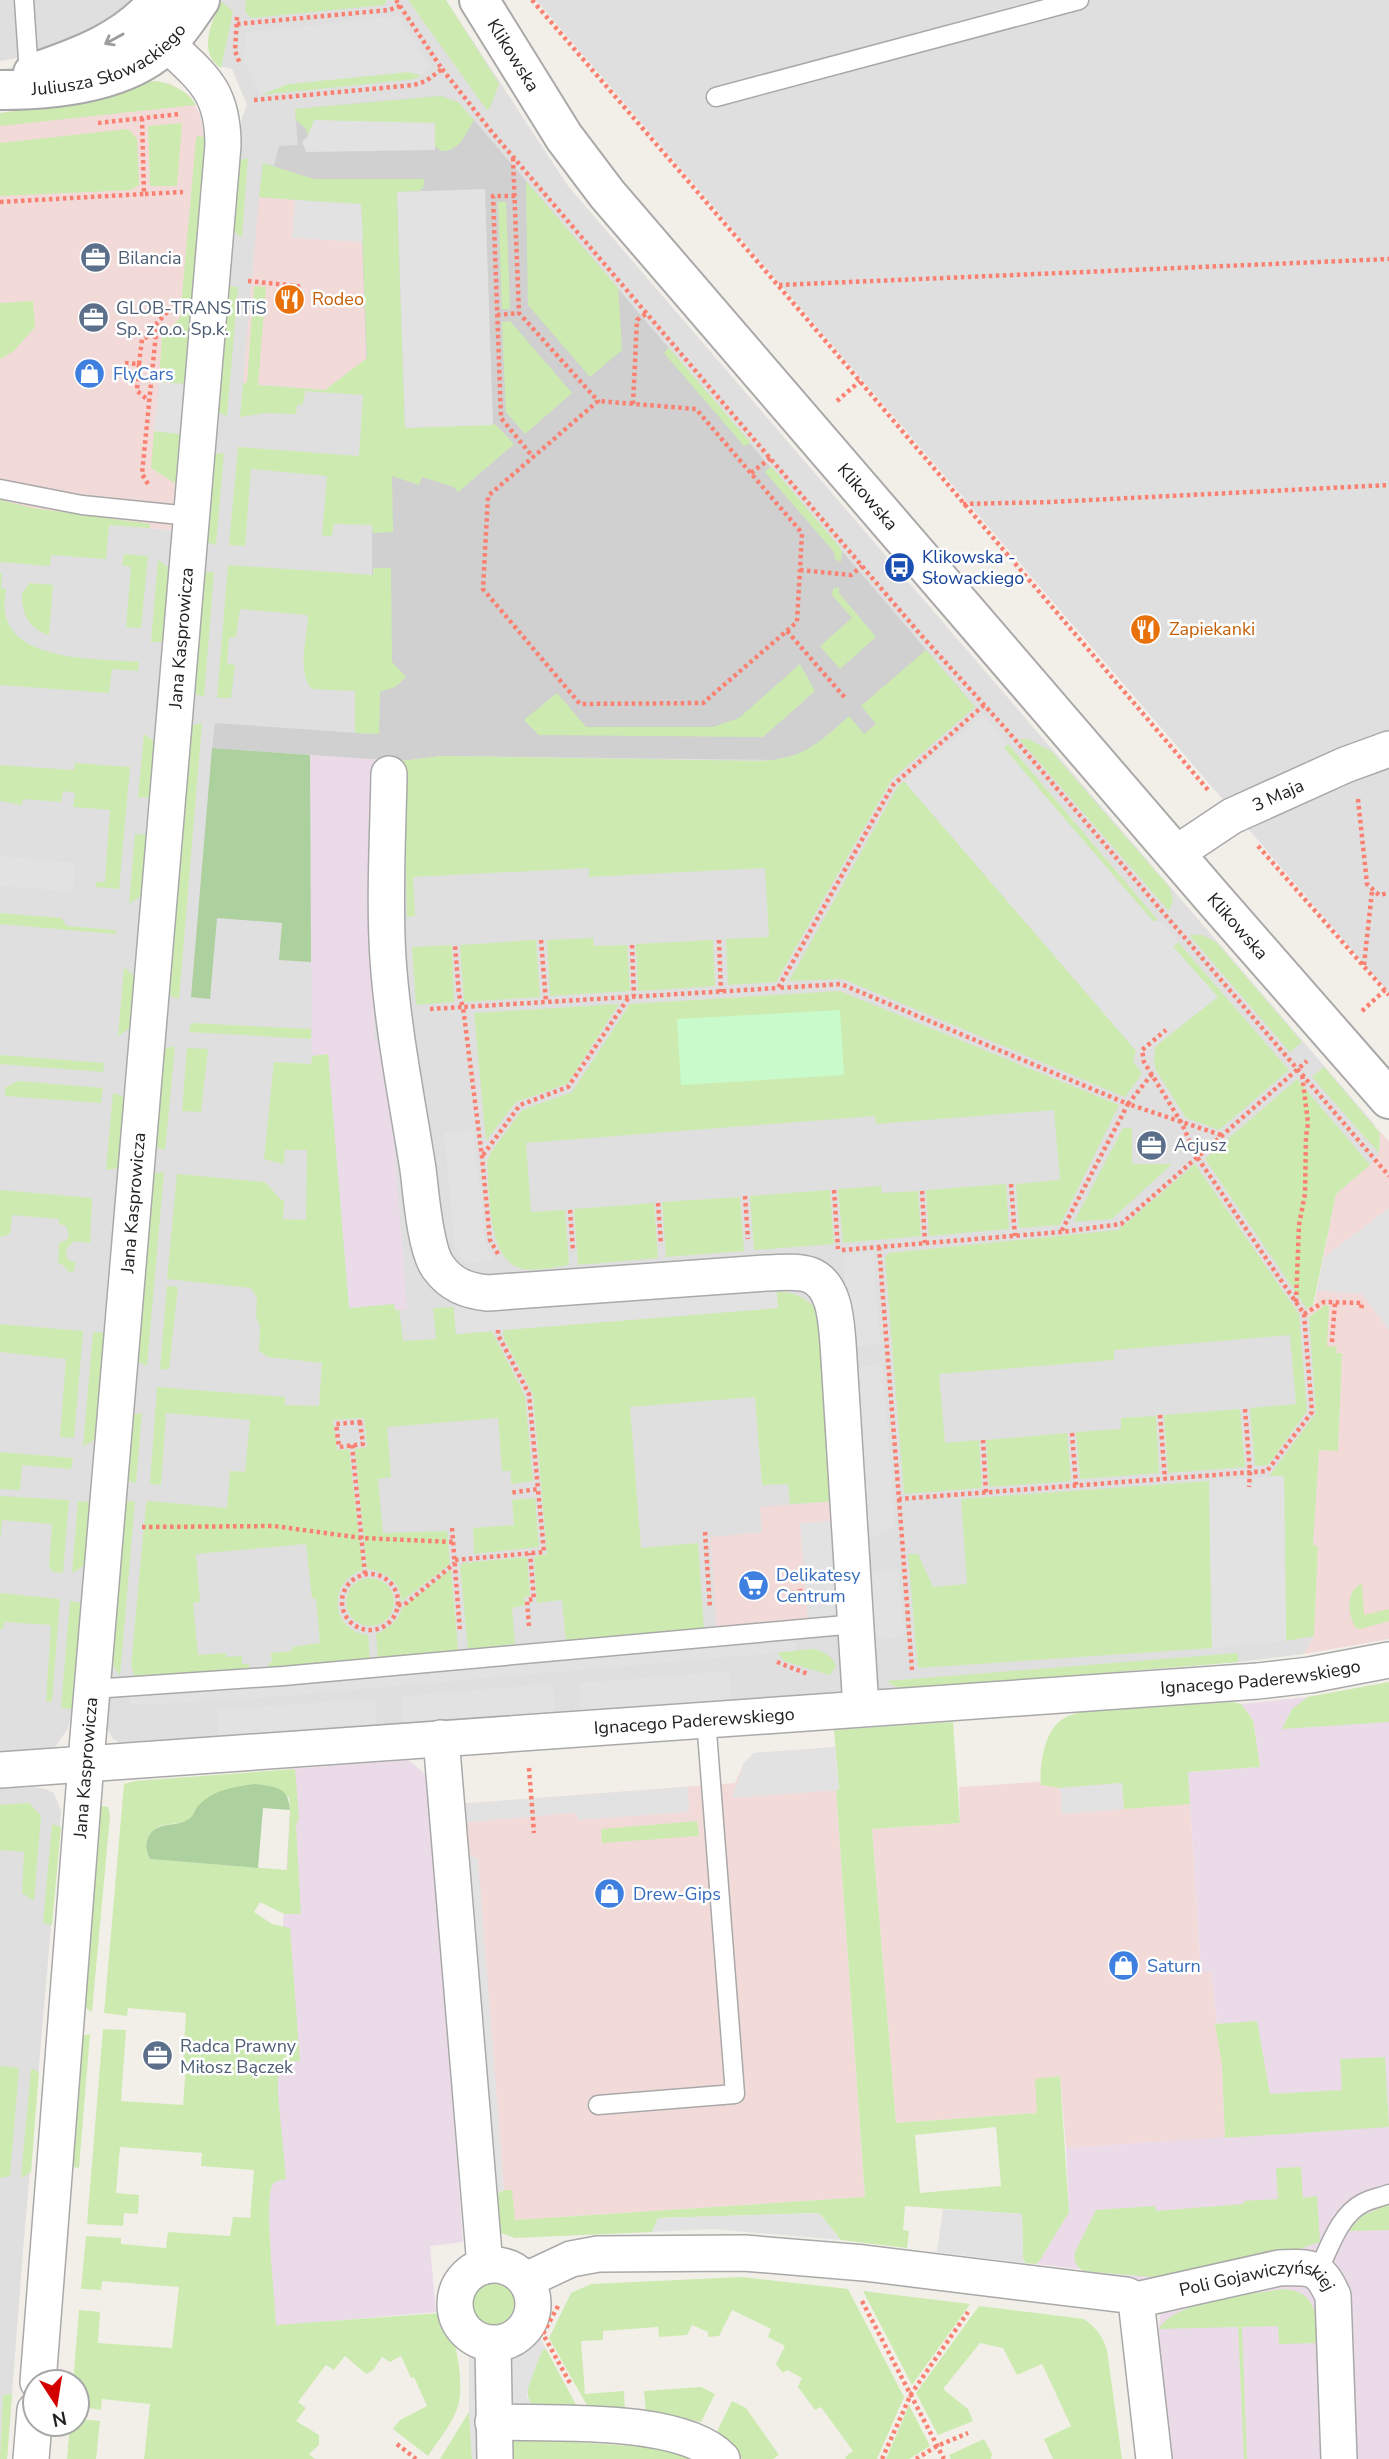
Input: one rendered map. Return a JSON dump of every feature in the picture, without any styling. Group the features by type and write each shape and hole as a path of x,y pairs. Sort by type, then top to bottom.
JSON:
{"street":[{"name":"Juliusza Słowackiego","path":"10,81 92,51 122,35 144,19 159,0"},
{"name":"Juliusza Słowackiego","path":"10,81 27,90 69,86 136,65 167,44 200,0"},
{"name":"Klikowska","path":"479,0 564,137 607,194 1389,1099"},
{"name":"Jana Kasprowicza","path":"39,2368 93,1689 174,515 221,170 223,126 219,107 206,80 167,44"},
{"name":"3 Maja","path":"1175,854 1232,816 1389,748"},
{"path":"389,774 386,898 388,960 431,1249 437,1266 452,1282 468,1292 494,1293 797,1272 811,1276 822,1284 835,1312 838,1343 861,1708"},
{"name":"Ignacego Paderewskiego","path":"0,1770 1258,1681 1310,1675 1389,1660"},
{"path":"441,1738 485,2266"},
{"path":"526,2280 571,2259 598,2254 744,2253 864,2263 1126,2295 1136,2300 1154,2459"},
{"path":"485,2266 508,2267 526,2280 534,2304 532,2317 535,2331 493,2344 480,2342 461,2326 454,2302 457,2290 473,2271 485,2266"},
{"name":"Poli Gojawiczyńskiej","path":"1136,2300 1279,2268 1300,2267 1318,2272 1325,2279 1333,2296 1339,2459"},
{"path":"493,2344 495,2459"},
{"path":"493,2422 637,2427 698,2442 722,2459"},
{"path":"31,2459 33,2438"}],"lane":[{"path":"10,81 24,0"},
{"path":"716,97 1079,0"},
{"path":"0,489 82,505 174,515"},
{"path":"93,1689 257,1678 856,1624"},
{"path":"598,2105 735,2094 706,1719"},
{"path":"1318,2272 1335,2234 1348,2215 1363,2202 1389,2194"}],"path":[{"path":"396,0 442,69 513,157 1389,1176"},
{"path":"532,0 1167,744 1387,993 1333,1037 1121,1224 1061,1232 826,1251"},
{"path":"237,24 389,10 400,6"},
{"path":"253,100 414,85 426,81 442,69"},
{"path":"142,118 145,194"},
{"path":"513,157 519,313 598,401 696,409 802,533 797,622 703,703 580,704 483,589 488,496 598,401"},
{"path":"183,205 185,180"},
{"path":"0,202 184,192"},
{"path":"515,196 493,196 501,418 533,457"},
{"path":"778,285 1389,259"},
{"path":"244,281 298,286 297,291"},
{"path":"174,515 155,495 142,474 157,323 175,304"},
{"path":"497,315 519,313"},
{"path":"634,404 638,320 647,313"},
{"path":"149,401 136,391 142,339 155,334"},
{"path":"125,363 139,364"},
{"path":"963,504 1389,485"},
{"path":"800,570 850,575 862,566"},
{"path":"787,631 846,699"},
{"path":"778,988 893,785 984,705"},
{"path":"1357,794 1367,884 1378,895 1389,893"},
{"path":"1364,965 1373,890"},
{"path":"541,940 546,1002"},
{"path":"719,940 721,992"},
{"path":"455,945 490,1240 503,1260"},
{"path":"482,1157 520,1105 568,1087 632,997 632,945"},
{"path":"394,1011 841,984 1128,1104 1222,1135"},
{"path":"899,1499 1267,1471 1312,1412 1304,1314 1197,1157 1181,1122 1144,1062 1142,1050 1166,1030"},
{"path":"1061,1232 1128,1104 1152,1074"},
{"path":"1296,1303 1299,1225 1305,1194 1308,1123 1302,1074"},
{"path":"1011,1184 1015,1236"},
{"path":"834,1190 839,1250"},
{"path":"922,1191 925,1243"},
{"path":"745,1196 748,1245"},
{"path":"658,1203 661,1251"},
{"path":"570,1210 573,1258"},
{"path":"879,1247 912,1674"},
{"path":"398,1605 404,1605 455,1562 544,1552 529,1394 498,1335 494,1293"},
{"path":"1304,1314 1324,1302 1362,1303 1361,1310"},
{"path":"1332,1342 1335,1302"},
{"path":"1245,1409 1249,1487"},
{"path":"1160,1415 1165,1479"},
{"path":"360,1422 363,1444 352,1445 339,1447 337,1424 360,1422"},
{"path":"1072,1433 1076,1485"},
{"path":"983,1440 986,1493"},
{"path":"352,1445 365,1574"},
{"path":"509,1493 538,1489"},
{"path":"138,1527 274,1526 362,1538 453,1542"},
{"path":"452,1528 462,1658"},
{"path":"705,1532 712,1636"},
{"path":"530,1553 534,1600 527,1600 531,1652"},
{"path":"365,1574 378,1574 390,1581 397,1592 398,1605 394,1617 385,1627 360,1629 349,1622 343,1612 341,1599 345,1587 354,1578 365,1574"},
{"path":"527,1733 534,1833"},
{"path":"860,2296 944,2459"},
{"path":"561,2301 535,2331 594,2426"},
{"path":"882,2459 911,2394 969,2310"},
{"path":"916,2459 937,2446 968,2433"},
{"path":"397,2444 416,2459"}],"shaded area":[{"path":"0,0 146,0 66,49 0,61"},
{"path":"222,0 446,0 568,186 1375,1125 1379,1154 1336,1194 1313,1305 1325,1305 1314,1636 1304,1654 1238,1662 904,1689 126,1745 113,1739 106,1725 237,161 242,117 247,105 232,69 219,66 210,56 209,33"},
{"path":"536,0 1389,0 1389,993"},
{"path":"397,16 431,67 421,75 408,72 288,84 260,95 244,61 246,33"},
{"path":"157,81 171,84 190,96 200,115 205,140 172,530 0,515 0,113 67,104"},
{"path":"441,96 458,102 474,120 975,707 892,779 842,723 804,753 775,760 442,756 401,761 212,748 215,723 372,734 372,525 361,205 259,197 263,163 274,166 279,146 298,145 295,109"},
{"path":"314,120 435,123 435,150 306,152 302,142 308,136"},
{"path":"485,189 493,425 405,428 397,192"},
{"path":"259,197 361,204 367,358 325,390 243,383"},
{"path":"295,200 361,204 363,242 292,238"},
{"path":"159,382 185,384 181,434 154,431"},
{"path":"0,515 172,530 73,1709 68,1728 56,1746 47,1751 0,1755"},
{"path":"983,715 1008,744 1004,748 1153,922 1158,920 1178,942 1173,947 1218,997 1141,1056 904,781"},
{"path":"310,755 401,761 404,778 407,889 382,890 374,906 374,1041 386,1041 407,1309 395,1310 394,1305 349,1309 328,1055 312,1056"},
{"path":"0,856 75,863 73,892 0,886"},
{"path":"1375,1125 1389,1142 1389,1639 1304,1654 1314,1636 1318,1547 1313,1546 1319,1450 1338,1451 1342,1353 1336,1353 1327,1347 1325,1306 1309,1317 1307,1309 1314,1305 1336,1194 1370,1165 1379,1153 1380,1133"},
{"path":"473,1130 485,1244 494,1260 464,1263 455,1247 444,1133"},
{"path":"1389,1208 1389,1330 1362,1294 1317,1291 1324,1257"},
{"path":"873,1252 880,1344 850,1347 843,1255"},
{"path":"776,1281 778,1308 456,1334 454,1307"},
{"path":"882,1365 895,1527 866,1542 852,1367"},
{"path":"1284,1476 1286,1641 1212,1648 1209,1481"},
{"path":"840,1501 843,1550 833,1561 838,1616 796,1623 717,1628 710,1537 762,1532 760,1507"},
{"path":"830,1521 838,1616 808,1619 800,1523"},
{"path":"898,1569 904,1637 873,1639 868,1572"},
{"path":"794,1636 795,1651 250,1699 129,1705 130,1691"},
{"path":"729,1671 731,1702 581,1713 579,1683"},
{"path":"1389,1682 1389,2459 1173,2459 1155,2345 1160,2320 1159,2307 1127,2279 1080,2269 1036,2264 1069,2212 1066,2148 1225,2137 1222,2065 1211,1972 1201,1972 1188,1772 1260,1767 1253,1720 1241,1704 1308,1697"},
{"path":"553,1684 555,1715 403,1726 401,1696"},
{"path":"375,1698 376,1728 218,1739 217,1710"},
{"path":"835,1747 865,2197 515,2220 504,2190 458,1804 735,1783 744,1763 754,1753"},
{"path":"835,1747 839,1790 732,1798 744,1763 754,1753"},
{"path":"408,1760 422,1771 429,1785 463,2242 430,2246 436,2312 252,2328 278,2005 290,1769"},
{"path":"1188,1772 1201,1972 1211,1972 1222,2065 1225,2138 1066,2148 1060,2076 1037,2113 896,2123 872,1829 960,1823 959,1787"},
{"path":"1122,1783 1124,1809 1062,1814 1060,1788"},
{"path":"32,1787 54,1793 61,1811 7,2459 0,2459 0,1789"},
{"path":"688,1787 689,1812 579,1820 576,1813 572,1813 460,1823 458,1804"},
{"path":"467,1853 478,1859 504,2189 489,2199"},
{"path":"943,2209 1022,2214 1025,2263 937,2252"},
{"path":"819,2213 841,2240 713,2229 652,2232 658,2218"},
{"path":"534,2336 541,2339 546,2349 542,2350 528,2388 527,2397 535,2408 510,2402 506,2396 512,2353"},
{"path":"469,2352 481,2359 485,2459 472,2459"}],"green space":[{"path":"246,0 386,2 384,5 251,18 245,11"},
{"path":"408,0 446,0 499,84 490,108 487,110"},
{"path":"221,1 233,12 221,68 214,62 208,45 211,27"},
{"path":"408,72 421,75 415,79 260,95 288,84"},
{"path":"157,81 179,89 196,105 0,126 0,113 67,104 142,82"},
{"path":"441,96 458,102 474,120 461,141 448,150 441,151 435,146 435,123 312,128 308,136 306,129 296,120 295,109"},
{"path":"182,123 177,186 150,186 148,126"},
{"path":"128,129 137,139 139,185 131,190 0,196 0,143"},
{"path":"198,136 204,137 205,140 185,384 159,382 162,336 180,318"},
{"path":"248,158 242,237 233,229 237,161"},
{"path":"263,163 314,179 424,179 423,188 419,191 397,192 405,428 495,424 514,444 458,492 454,487 422,477 419,485 392,476 393,532 373,533 372,525 334,524 332,536 322,536 327,476 251,469 245,546 229,545 238,447 359,456 363,395 305,391 303,404 297,405 296,414 266,413 240,417 243,383 247,383 254,286 266,287 258,385 325,390 367,358 361,205 259,197"},
{"path":"526,181 618,288 622,350 590,377 528,305"},
{"path":"498,202 506,202 510,309 502,309"},
{"path":"228,286 238,287 227,416 217,412"},
{"path":"33,301 35,327 14,351 0,359 0,303"},
{"path":"510,321 572,393 525,434 506,412 502,322"},
{"path":"669,348 751,443 744,446 664,353"},
{"path":"154,431 181,434 176,484 151,468"},
{"path":"224,453 216,545 206,542 214,454"},
{"path":"771,466 842,550 841,562 835,559 834,552 765,472"},
{"path":"0,500 32,508 150,524 150,528 109,525 106,559 51,555 50,566 0,562"},
{"path":"124,554 148,556 141,628 126,627 131,567 122,565"},
{"path":"158,560 169,568 163,642 151,642"},
{"path":"228,565 373,575 373,568 391,568 392,662 406,677 395,687 380,692 379,734 355,733 355,691 312,689 307,682 304,653 308,615 240,609 236,637 229,638 227,664 235,665 231,698 217,698"},
{"path":"202,572 214,572 204,697 193,693"},
{"path":"0,573 1,588 6,589 6,617 14,632 27,643 63,655 139,662 138,671 112,669 109,693 0,685"},
{"path":"30,583 53,585 49,635 31,625 25,613 22,593"},
{"path":"839,587 839,593 876,637 840,669 820,646 852,618 832,595 833,589"},
{"path":"926,650 975,707 892,779 776,982 728,985 726,939 769,937 765,868 589,877 589,868 413,877 415,916 407,917 404,778 401,761 442,756 776,760 810,748 849,716 864,734 876,724 861,706"},
{"path":"800,664 815,691 763,737 539,735 524,720 557,693 586,727 713,727 739,718"},
{"path":"202,723 179,999 168,995 190,726"},
{"path":"144,734 155,742 150,798 138,797"},
{"path":"1019,739 1028,739 1051,751 1170,888 1173,901 1169,911"},
{"path":"1008,744 1158,920 1154,922 1003,748"},
{"path":"212,748 310,755 311,962 279,960 282,923 217,918 210,999 191,997"},
{"path":"75,763 130,767 119,889 96,887 96,882 105,882 110,810 73,807 75,793 63,791 61,802 23,799 22,805 0,801 0,765 74,770"},
{"path":"904,781 1136,1051 1133,1062 1141,1075 1125,1097 843,979 789,981 898,786"},
{"path":"135,834 147,835 141,896 129,904"},
{"path":"0,913 61,918 67,926 116,930 115,934 0,924"},
{"path":"1189,935 1202,935 1216,942 1302,1042 1290,1052"},
{"path":"593,938 594,946 627,945 630,991 550,996 547,940"},
{"path":"536,940 540,997 464,1002 460,945"},
{"path":"713,940 715,986 638,991 636,944"},
{"path":"1178,942 1289,1070 1219,1130 1186,1118 1156,1070 1154,1062 1155,1047 1217,997 1173,946"},
{"path":"452,945 454,1002 416,1005 412,947"},
{"path":"124,967 135,977 130,1028 118,1036"},
{"path":"840,991 1119,1105 1060,1225 1019,1228 1016,1184 1060,1180 1054,1110 876,1124 875,1116 526,1143 531,1212 565,1210 569,1265 524,1269 512,1264 503,1254 496,1240 490,1207 487,1162 491,1152 522,1110 572,1092 630,1004"},
{"path":"619,1004 567,1084 516,1102 486,1141 474,1013"},
{"path":"840,1010 844,1075 681,1085 677,1019"},
{"path":"191,1023 311,1029 311,1039 189,1032"},
{"path":"175,1046 165,1150 154,1147 164,1049"},
{"path":"187,1048 208,1049 201,1112 182,1111"},
{"path":"328,1054 349,1308 394,1304 395,1310 399,1310 403,1341 436,1339 433,1308 454,1307 456,1334 492,1331 525,1396 533,1481 511,1484 511,1471 502,1471 498,1418 387,1427 391,1477 378,1479 383,1533 447,1531 450,1564 401,1602 398,1589 391,1579 367,1569 355,1449 367,1447 364,1418 333,1420 337,1450 349,1449 363,1570 343,1584 338,1605 340,1616 346,1625 355,1632 368,1635 370,1659 269,1670 268,1663 272,1663 271,1653 292,1651 292,1647 320,1643 316,1599 312,1598 306,1544 196,1554 200,1602 193,1603 198,1655 226,1653 226,1657 242,1656 242,1664 249,1664 250,1672 135,1677 131,1666 146,1504 148,1501 227,1508 230,1471 245,1472 250,1420 166,1413 161,1485 150,1484 157,1387 285,1397 285,1405 319,1406 322,1363 268,1357 259,1351 257,1298 251,1288 167,1279 177,1174 265,1182 284,1200 283,1219 306,1220 307,1150 285,1150 284,1164 264,1159 274,1062 311,1064 312,1056"},
{"path":"0,1055 104,1063 103,1072 0,1064"},
{"path":"1324,1067 1380,1133 1379,1153 1312,1077"},
{"path":"1297,1079 1370,1165 1336,1194 1313,1305 1307,1309 1205,1159"},
{"path":"18,1081 103,1088 101,1103 5,1096 5,1088"},
{"path":"113,1093 125,1097 118,1168 106,1170"},
{"path":"1123,1128 1132,1128 1132,1164 1172,1164 1112,1219 1074,1222"},
{"path":"1195,1164 1299,1314 1307,1411 1268,1465 1255,1466 1250,1408 1296,1404 1290,1335 1114,1350 1114,1360 939,1374 945,1443 979,1440 982,1488 904,1494 885,1257 889,1253 1118,1230"},
{"path":"164,1172 147,1366 137,1361 152,1174"},
{"path":"1006,1184 1009,1229 929,1236 926,1190"},
{"path":"881,1186 882,1193 918,1191 921,1236 843,1243 838,1189"},
{"path":"0,1190 92,1198 90,1243 74,1241 66,1249 67,1259 76,1263 74,1271 70,1273 58,1263 59,1243 67,1240 69,1235 66,1226 59,1224 59,1219 12,1215 10,1234 0,1237"},
{"path":"830,1190 834,1244 754,1250 750,1196"},
{"path":"740,1197 744,1251 666,1257 662,1202"},
{"path":"654,1203 658,1258 578,1265 574,1209"},
{"path":"167,1286 178,1287 169,1369 160,1369"},
{"path":"777,1291 802,1297 821,1316 840,1501 790,1504 788,1484 762,1485 755,1397 630,1407 641,1548 698,1543 704,1629 566,1641 562,1600 537,1603 534,1557 547,1554 533,1394 504,1339 503,1330 777,1308"},
{"path":"1325,1305 1329,1306 1327,1346 1337,1347 1336,1353 1342,1353 1338,1451 1319,1450 1313,1545 1318,1546 1314,1636 1286,1641 1284,1476 1269,1476 1316,1413 1309,1317"},
{"path":"0,1324 83,1331 74,1438 60,1437 66,1359 0,1352"},
{"path":"93,1332 105,1333 95,1440 83,1446"},
{"path":"1240,1409 1245,1467 1168,1473 1164,1415"},
{"path":"142,1413 136,1483 125,1480 131,1415"},
{"path":"1156,1416 1159,1473 1080,1479 1076,1432 1121,1429 1121,1418"},
{"path":"1067,1433 1071,1481 989,1487 986,1440"},
{"path":"0,1452 73,1458 71,1469 22,1465 20,1490 0,1489"},
{"path":"1209,1481 1212,1648 918,1668 908,1554 918,1554 933,1587 967,1584 961,1499"},
{"path":"0,1496 69,1500 63,1573 53,1572 49,1566 52,1524 2,1520 0,1541"},
{"path":"535,1498 539,1547 474,1554 473,1528 514,1525 512,1500"},
{"path":"78,1501 90,1502 85,1565 72,1573"},
{"path":"123,1501 135,1501 120,1676 111,1661"},
{"path":"527,1557 530,1596 524,1597 525,1605 512,1608 515,1644 468,1649 460,1566 463,1563"},
{"path":"451,1569 458,1650 378,1659 376,1634 392,1624 402,1608"},
{"path":"370,1578 387,1585 394,1602 387,1619 370,1626 353,1619 346,1602 353,1585"},
{"path":"1362,1584 1364,1615 1389,1609 1389,1621 1360,1629 1355,1627 1350,1597"},
{"path":"0,1593 60,1599 52,1702 46,1701 51,1625 4,1622 3,1629 0,1629"},
{"path":"70,1601 82,1603 73,1709 61,1708"},
{"path":"814,1649 828,1655 836,1666 830,1675 784,1661 777,1652"},
{"path":"1238,1653 1238,1662 904,1689 887,1681"},
{"path":"1389,1682 1389,1722 1282,1729 1292,1709 1308,1697"},
{"path":"1232,1702 1241,1704 1253,1720 1260,1767 1188,1772 1190,1804 1124,1809 1121,1783 1060,1788 1041,1785 1046,1742 1055,1727 1067,1716 1081,1712"},
{"path":"953,1722 960,1823 872,1829 896,2123 1037,2113 1035,2079 1060,2076 1069,2212 1040,2260 1036,2264 1025,2263 1023,2258 1022,2214 905,2206 903,2230 909,2231 907,2248 841,2240 819,2213 658,2218 652,2232 515,2238 499,2232 489,2199 504,2190 512,2190 515,2220 865,2197 834,1730","holes":["996,2127 1001,2186 920,2193 915,2135"]},
{"path":"295,1769 301,1914 284,1914 260,1902 254,1912 272,1924 290,1928 300,2061 278,2063 278,2095 286,2179 274,2183 270,2196 269,2231 276,2325 440,2313 455,2345 460,2373 460,2399 451,2421 428,2456 393,2429 400,2420 427,2406 401,2356 390,2362 382,2357 373,2370 366,2374 345,2356 334,2370 326,2365 298,2402 306,2408 296,2421 319,2435 319,2445 309,2454 315,2459 144,2459 150,2404 102,2399 101,2410 91,2408 91,2368 74,2368 79,2310 100,2312 98,2343 172,2348 179,2287 102,2281 101,2290 81,2289 86,2236 121,2238 121,2244 166,2248 168,2232 230,2236 233,2217 250,2218 254,2170 201,2166 202,2153 120,2147 116,2193 139,2195 138,2214 124,2213 123,2226 87,2224 103,2029 126,2030 121,2101 183,2105 186,2013 128,2008 127,2016 104,2013 124,1784","holes":["289,1797 287,1870 150,1859 147,1842 157,1827 185,1821 192,1816 196,1808"]},
{"path":"255,1784 280,1789 287,1796 290,1810 263,1808 258,1868 150,1859 146,1843 156,1828 185,1821 198,1806 218,1792"},
{"path":"29,1803 41,1816 34,1901 22,1893 24,1852 0,1850 0,1805"},
{"path":"99,1807 108,1807 110,1816 92,2012 81,2005"},
{"path":"697,1821 699,1836 602,1843 601,1829"},
{"path":"52,1824 61,1827 52,1925 43,1923"},
{"path":"1257,2021 1270,2094 1342,2090 1340,2059 1385,2057 1389,2127 1225,2138 1222,2065 1215,2024"},
{"path":"90,2034 79,2168 67,2166 78,2037"},
{"path":"0,2066 19,2068 10,2176 0,2178"},
{"path":"31,2068 39,2072 31,2172 21,2178"},
{"path":"1301,2167 1303,2198 1317,2196 1320,2242 1299,2249 1169,2276 1150,2277 1084,2271 1076,2263 1075,2252 1096,2210 1155,2206 1156,2211 1278,2199 1276,2168"},
{"path":"1389,2204 1389,2230 1348,2231 1362,2216"},
{"path":"742,2277 848,2289 904,2397 877,2459 846,2459 853,2451 821,2407 815,2410 798,2387 802,2378 787,2370 783,2373 776,2364 785,2346 768,2337 771,2329 732,2310 719,2336 708,2337 708,2332 692,2325 687,2335 659,2337 658,2327 603,2331 603,2340 581,2341 585,2394 624,2391 625,2414 593,2416 549,2338 571,2293 591,2284"},
{"path":"494,2282 510,2289 517,2305 510,2321 494,2328 478,2321 471,2305 478,2289"},
{"path":"1283,2289 1303,2294 1312,2306 1318,2343 1279,2344 1278,2326 1242,2327 1247,2459 1244,2459 1238,2327 1158,2329 1181,2311 1197,2305 1233,2296"},
{"path":"863,2291 970,2304 912,2385"},
{"path":"979,2306 1084,2319 1095,2329 1107,2350 1122,2459 1053,2459 1044,2439 1071,2426 1042,2364 1017,2375 1003,2348 980,2343 943,2389 968,2409 973,2421 938,2435 916,2393"},
{"path":"546,2349 580,2412 535,2408 530,2402 530,2380 542,2350"},
{"path":"701,2387 715,2394 701,2422 646,2414 644,2391"},
{"path":"12,2394 7,2459 0,2459 3,2395"},
{"path":"732,2401 746,2408 779,2455 773,2459 742,2459 717,2432"},
{"path":"909,2405 930,2446 909,2459 886,2459"},
{"path":"469,2412 472,2459 440,2459"},
{"path":"91,2420 100,2421 96,2459 67,2459 69,2438 91,2438"},
{"path":"510,2439 675,2449 700,2459 505,2459"},
{"path":"984,2439 992,2454 991,2459 951,2459 949,2455"}],"place":[{"name":"Bilancia","path":"95,258"},
{"name":"Rodeo","path":"289,299"},
{"name":"GLOB-TRANS ITiS Sp. z o.o. Sp.k.","path":"93,318"},
{"name":"FlyCars","path":"90,374"},
{"name":"Klikowska - Słowackiego","path":"899,567"},
{"name":"Zapiekanki","path":"1146,629"},
{"name":"Acjusz","path":"1151,1145"},
{"name":"Delikatesy Centrum","path":"753,1585"},
{"name":"Drew-Gips","path":"610,1894"},
{"name":"Saturn","path":"1124,1966"},
{"name":"Radca Prawny Miłosz Bączek","path":"157,2056"}]}
